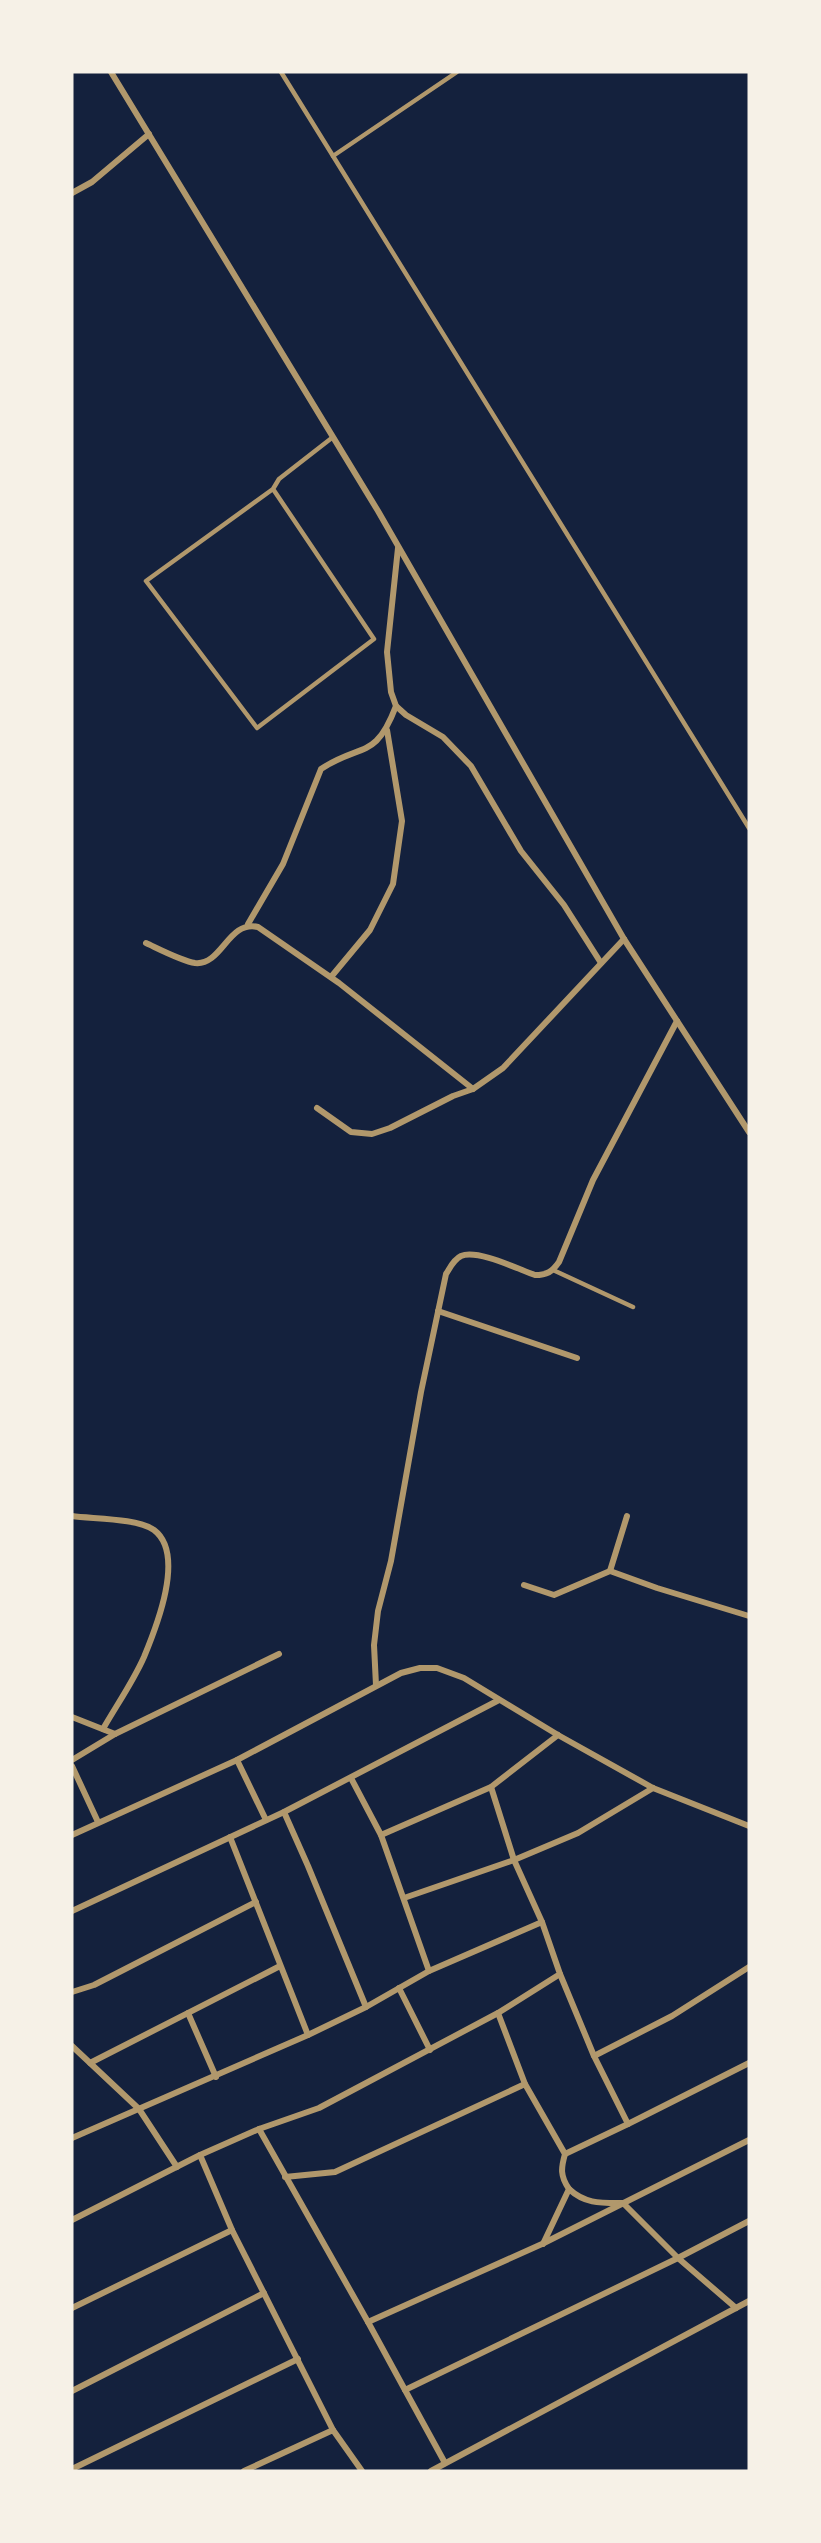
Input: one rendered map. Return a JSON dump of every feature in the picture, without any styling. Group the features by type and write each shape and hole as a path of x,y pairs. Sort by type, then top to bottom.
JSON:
{"street":[{"path":"111,72 333,437 624,939 749,1132"},
{"path":"72,193 92,182 149,134"},
{"path":"398,547 387,652 391,692 396,706 406,715 443,737 471,766 521,851 564,904 602,963"},
{"path":"146,943 196,963 207,960 241,927 248,924 283,864 321,768 334,760 361,752 375,744 387,729 396,706"},
{"path":"331,977 370,930 393,884 402,821 387,729"},
{"path":"248,924 258,927 331,977 473,1089"},
{"path":"317,1108 351,1132 372,1134 390,1128 453,1096 473,1089 503,1068 624,939"},
{"path":"376,1685 374,1645 378,1611 391,1561 420,1392 446,1275 455,1260 463,1255 476,1255 535,1275 545,1275 553,1270 559,1263 593,1180 677,1021"},
{"path":"438,1311 577,1358"},
{"path":"72,1516 134,1523 153,1530 162,1541 169,1563 166,1589 143,1658 103,1729"},
{"path":"610,1571 627,1516"},
{"path":"524,1585 554,1595 610,1571 749,1616"},
{"path":"72,1760 115,1734 279,1654"},
{"path":"72,1835 237,1760 376,1685 401,1673 420,1668 437,1668 464,1678 558,1735 653,1788 749,1826"},
{"path":"72,1911 284,1812 499,1700"},
{"path":"72,1717 115,1734"},
{"path":"381,1834 491,1787 558,1735"},
{"path":"237,1760 266,1820"},
{"path":"72,1766 98,1822"},
{"path":"351,1778 381,1834 429,1971"},
{"path":"491,1787 514,1860 542,1922 560,1974 594,2056 628,2124"},
{"path":"405,1898 514,1860 578,1833 653,1788"},
{"path":"284,1812 366,2007"},
{"path":"230,1838 308,2035"},
{"path":"72,1992 94,1985 256,1902"},
{"path":"72,2138 308,2035 366,2007 429,1971 542,1922"},
{"path":"90,2063 279,1966"},
{"path":"594,2056 672,2016 749,1968"},
{"path":"72,2220 200,2155 259,2129 319,2108 498,2013 560,1974"},
{"path":"399,1988 430,2050"},
{"path":"188,2013 216,2077"},
{"path":"498,2013 525,2084 565,2154"},
{"path":"73,2048 139,2109 177,2167"},
{"path":"736,2308 678,2259 623,2204 592,2203 578,2198 563,2181 560,2169 565,2154 749,2063"},
{"path":"285,2177 335,2172 525,2084"},
{"path":"259,2129 446,2463"},
{"path":"368,2322 542,2244 749,2140"},
{"path":"200,2155 232,2230 333,2430 362,2471"},
{"path":"542,2244 568,2189"},
{"path":"405,2390 678,2259 749,2221"},
{"path":"72,2308 232,2230"},
{"path":"72,2391 264,2293"},
{"path":"431,2471 749,2301"},
{"path":"72,2469 298,2359"},
{"path":"244,2471 333,2430"}],"lane":[{"path":"280,72 749,828"},
{"path":"333,156 457,72"},
{"path":"273,489 375,639 257,728 146,581 273,489 279,479 333,437"},
{"path":"553,1270 633,1307"}]}
